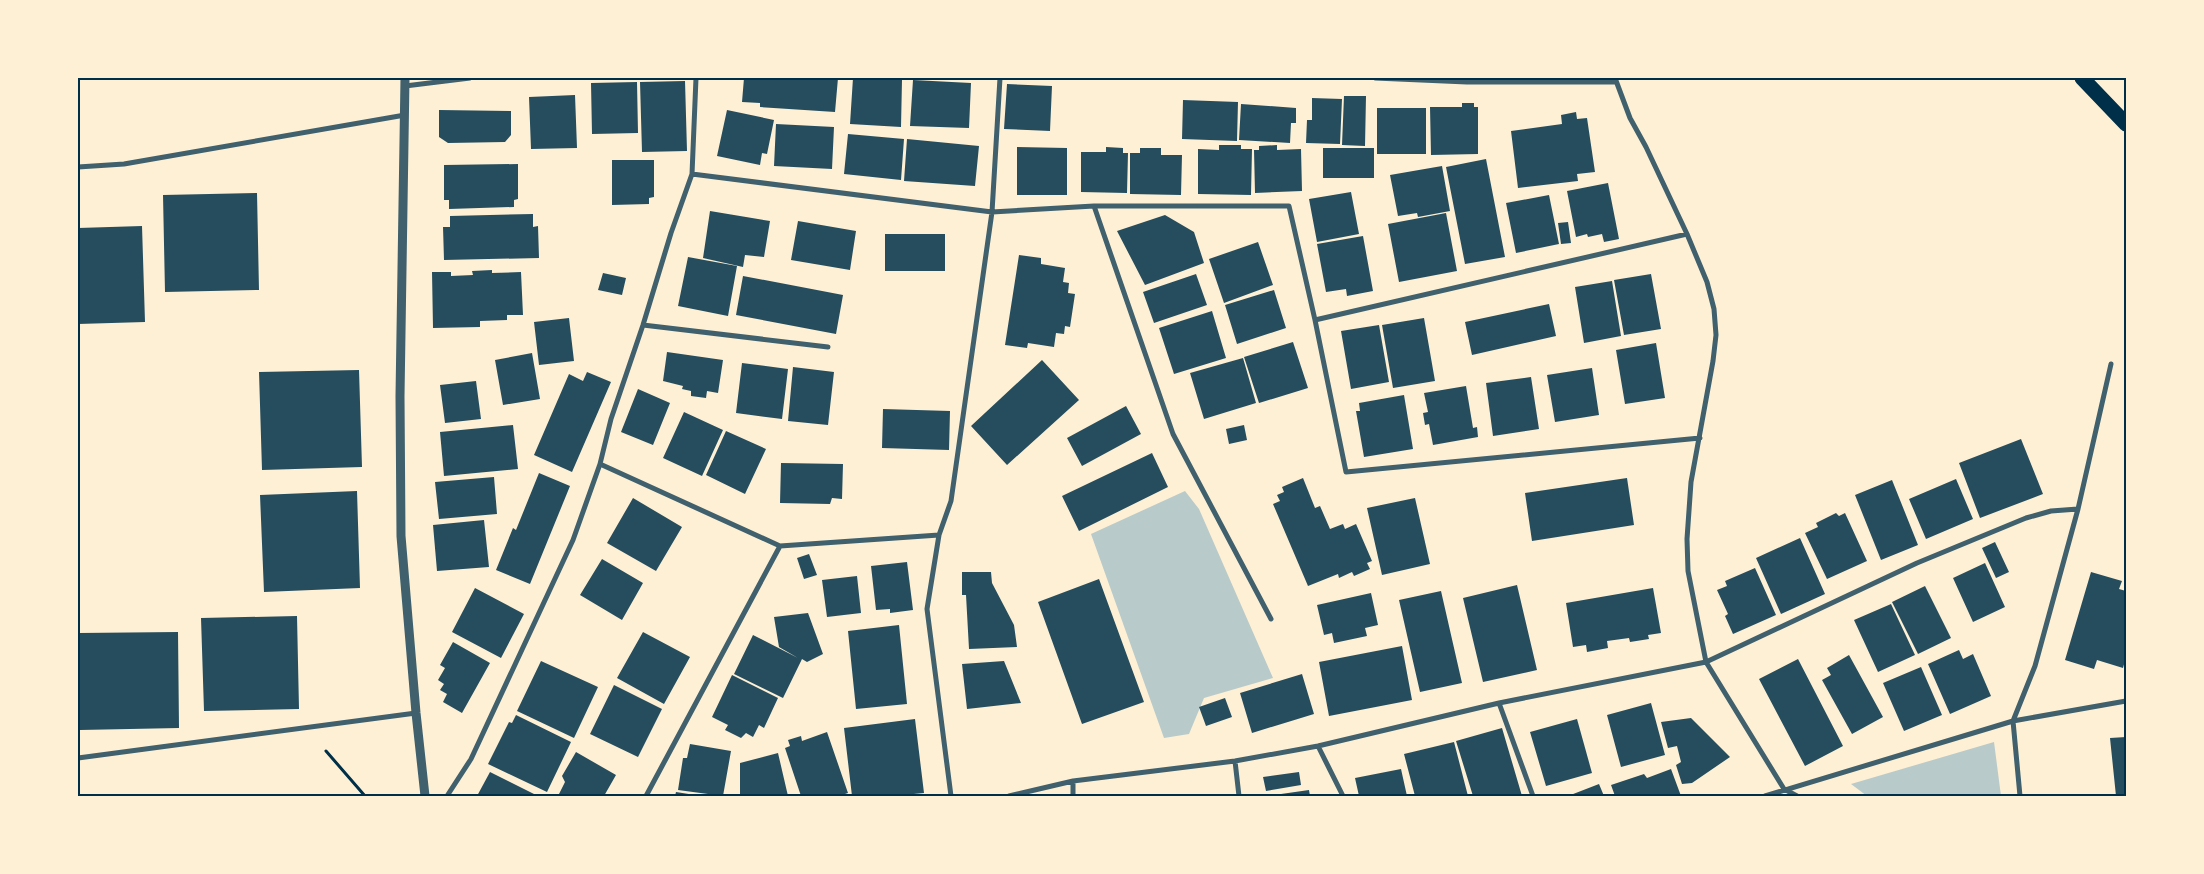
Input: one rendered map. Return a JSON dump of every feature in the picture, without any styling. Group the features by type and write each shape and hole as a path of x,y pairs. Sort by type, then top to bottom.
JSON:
{"highway":[{"path":"2082,78 2126,124"}],"street":[{"path":"425,796 401,536 400,396 405,82 470,78"},
{"path":"448,796 471,759 573,540 600,464 610,420 692,174 696,78"},
{"path":"952,796 927,608 939,535 951,501 992,212 1000,78"},
{"path":"1375,78 1616,80 1630,118 1646,147 1687,234 1707,282 1715,318 1716,336 1713,361 1691,482 1687,539 1688,570 1706,662 1784,789 1796,796"},
{"path":"78,167 124,164 405,114"},
{"path":"692,174 992,212 1094,206 1289,206 1315,320 1346,472 1700,438"},
{"path":"1094,206 1173,434 1271,619"},
{"path":"1315,320 1687,234"},
{"path":"643,325 828,347"},
{"path":"2020,796 2012,721 2035,666 2078,509 2111,364"},
{"path":"600,464 780,546 939,535"},
{"path":"1009,796 1074,781 1235,760 1318,746 1499,703 1706,662 1917,562 2026,518 2051,511 2078,509"},
{"path":"646,796 780,546"},
{"path":"1765,796 2012,721 2126,701"},
{"path":"1499,703 1533,796"},
{"path":"78,758 416,713"},
{"path":"1318,746 1343,796"},
{"path":"1235,760 1239,796"},
{"path":"1073,796 1074,781"}],"path":[{"path":"326,751 365,796"}],"shaded area":[{"path":"1185,491 1199,509 1273,678 1204,698 1189,734 1164,738 1091,534"},
{"path":"1994,742 2001,796 1867,796 1851,784"}],"building":[{"path":"744,78 838,78 835,112 760,107 760,103 742,102"},
{"path":"853,78 902,80 901,127 850,124"},
{"path":"913,80 971,83 969,128 910,126"},
{"path":"685,81 687,151 642,152 640,82"},
{"path":"637,82 638,133 592,134 591,83"},
{"path":"1007,84 1052,86 1050,131 1004,129"},
{"path":"575,95 577,148 531,149 529,97"},
{"path":"1344,96 1366,96 1365,146 1342,145"},
{"path":"1312,98 1342,99 1340,144 1306,143 1307,120 1312,120"},
{"path":"1183,100 1238,102 1237,141 1182,139"},
{"path":"1462,103 1474,103 1474,107 1478,107 1478,154 1431,155 1430,107 1462,107"},
{"path":"1241,104 1296,108 1296,123 1291,123 1290,143 1239,140"},
{"path":"1377,108 1426,108 1426,154 1377,154"},
{"path":"439,110 511,111 511,135 505,142 448,143 439,137"},
{"path":"727,110 774,120 767,154 762,153 760,165 717,156"},
{"path":"1576,112 1577,119 1587,118 1595,172 1577,174 1578,181 1518,188 1511,131 1562,124 1561,115"},
{"path":"776,124 834,127 832,169 774,166"},
{"path":"848,134 904,139 901,180 844,174"},
{"path":"907,139 979,146 975,186 904,181"},
{"path":"1219,145 1241,145 1241,149 1252,149 1251,195 1198,194 1198,149 1219,150"},
{"path":"1277,145 1277,150 1301,149 1302,191 1255,193 1254,150 1259,150 1259,146"},
{"path":"1017,147 1067,148 1067,195 1017,195"},
{"path":"1106,147 1123,148 1123,153 1128,153 1127,193 1081,192 1081,152 1106,152"},
{"path":"1140,148 1161,148 1161,155 1182,155 1181,195 1130,194 1130,153 1140,153"},
{"path":"1323,148 1374,148 1374,178 1323,178"},
{"path":"1486,159 1505,257 1465,264 1446,167"},
{"path":"612,160 654,160 654,197 649,198 649,204 612,205"},
{"path":"518,164 518,199 514,200 514,207 449,209 449,200 444,200 444,165"},
{"path":"1442,166 1450,211 1418,217 1417,213 1398,216 1390,175"},
{"path":"1608,183 1619,239 1604,242 1602,234 1588,237 1587,234 1576,237 1567,191"},
{"path":"1351,192 1359,234 1317,242 1309,199"},
{"path":"257,193 259,290 165,292 163,195"},
{"path":"1549,195 1559,244 1516,253 1506,203"},
{"path":"710,211 770,221 764,257 745,255 743,267 703,258"},
{"path":"1446,213 1457,271 1399,282 1388,224"},
{"path":"533,214 533,227 538,226 539,258 444,260 443,227 450,227 450,216"},
{"path":"1165,215 1194,232 1204,263 1145,285 1117,231"},
{"path":"798,221 856,231 850,270 791,260"},
{"path":"1568,222 1571,243 1561,244 1558,223"},
{"path":"142,226 145,322 78,324 78,228"},
{"path":"885,234 945,234 945,271 885,271"},
{"path":"1363,236 1373,291 1347,296 1346,289 1326,292 1317,244"},
{"path":"1258,242 1273,285 1224,303 1209,259"},
{"path":"1019,255 1041,258 1041,264 1065,268 1063,282 1069,283 1068,293 1075,294 1070,327 1065,326 1064,334 1056,333 1054,347 1028,343 1027,348 1005,345"},
{"path":"688,257 737,266 728,316 678,306"},
{"path":"492,270 492,273 521,272 523,315 507,315 507,320 480,321 480,327 433,328 432,272 451,272 451,276 473,275 472,271"},
{"path":"603,273 626,278 622,295 598,290"},
{"path":"1196,274 1207,305 1154,323 1143,292"},
{"path":"1651,274 1661,329 1624,335 1614,280"},
{"path":"743,276 843,295 836,334 736,315"},
{"path":"1612,281 1621,336 1584,343 1575,287"},
{"path":"1274,290 1286,328 1237,344 1225,305"},
{"path":"1549,304 1556,336 1472,355 1465,322"},
{"path":"1212,311 1226,358 1174,374 1159,328"},
{"path":"569,318 574,361 539,365 534,322"},
{"path":"1424,318 1435,381 1393,388 1382,325"},
{"path":"1379,325 1389,382 1351,389 1341,331"},
{"path":"1293,342 1308,388 1259,403 1244,357"},
{"path":"1656,343 1665,398 1625,404 1616,350"},
{"path":"667,352 723,360 718,393 707,391 706,398 691,396 691,391 682,389 683,386 663,381"},
{"path":"532,353 540,399 503,405 495,360"},
{"path":"1243,358 1256,403 1204,419 1190,373"},
{"path":"1042,360 1079,400 1007,465 971,426"},
{"path":"742,363 788,369 782,419 736,413"},
{"path":"793,367 834,372 828,425 788,421"},
{"path":"1592,368 1599,415 1555,422 1547,375"},
{"path":"359,370 362,467 262,470 259,372"},
{"path":"587,372 611,382 572,472 534,455 569,374 583,381"},
{"path":"1531,377 1539,429 1493,436 1486,383"},
{"path":"476,381 481,419 445,423 440,385"},
{"path":"1466,386 1473,428 1477,427 1478,437 1433,445 1429,424 1425,425 1423,413 1428,412 1424,393"},
{"path":"638,389 670,403 653,445 621,432"},
{"path":"1404,395 1413,449 1364,457 1356,411 1360,411 1359,403"},
{"path":"1126,406 1141,434 1082,466 1067,438"},
{"path":"883,409 950,411 949,450 882,448"},
{"path":"684,412 723,430 702,476 663,458"},
{"path":"513,425 518,469 444,476 440,432"},
{"path":"1244,425 1247,440 1229,444 1226,429"},
{"path":"726,431 766,449 745,494 706,475"},
{"path":"2021,439 2043,494 1980,518 1959,463"},
{"path":"1152,453 1168,487 1079,531 1062,496"},
{"path":"781,463 843,464 842,499 832,498 830,504 780,503"},
{"path":"539,473 570,486 530,584 496,570 513,528 516,530"},
{"path":"494,477 497,514 439,519 435,482"},
{"path":"1303,478 1315,508 1320,506 1330,529 1343,524 1345,529 1356,524 1372,561 1367,563 1370,569 1354,576 1352,572 1339,578 1338,574 1308,586 1273,504 1280,501 1277,495 1284,492 1282,487"},
{"path":"1627,478 1634,525 1532,541 1525,493"},
{"path":"1956,479 1973,519 1926,539 1909,499"},
{"path":"1892,480 1918,545 1881,560 1855,495"},
{"path":"357,491 360,588 264,592 260,495"},
{"path":"633,498 682,527 656,571 607,543"},
{"path":"1415,498 1430,564 1382,575 1367,508"},
{"path":"1836,513 1839,516 1845,513 1867,561 1827,579 1805,533 1818,527 1816,523"},
{"path":"484,520 489,567 437,571 433,525"},
{"path":"1800,538 1825,594 1781,614 1756,558"},
{"path":"1995,542 2009,572 1996,578 1982,548"},
{"path":"809,554 817,575 804,579 797,558"},
{"path":"602,559 643,583 622,620 580,595"},
{"path":"907,562 913,610 890,613 890,609 876,610 871,566"},
{"path":"1985,563 2005,607 1973,622 1953,578"},
{"path":"1755,568 1776,615 1733,634 1725,616 1728,614 1717,590 1727,586 1725,581"},
{"path":"962,572 991,572 992,583 1014,625 1017,647 969,649 966,595 962,595"},
{"path":"2091,572 2122,581 2119,589 2126,591 2126,657 2123,668 2097,660 2094,669 2065,660"},
{"path":"857,576 861,613 827,617 822,580"},
{"path":"1099,579 1144,702 1082,724 1038,602"},
{"path":"1517,585 1537,670 1483,682 1463,598"},
{"path":"1925,586 1951,638 1918,654 1892,602"},
{"path":"475,588 524,614 501,658 452,632"},
{"path":"1653,588 1661,633 1648,635 1649,639 1630,642 1629,638 1607,641 1608,648 1587,652 1586,645 1573,647 1566,603"},
{"path":"1441,591 1462,683 1420,692 1399,600"},
{"path":"1371,593 1378,625 1365,628 1367,636 1334,643 1332,633 1324,635 1317,605"},
{"path":"1891,604 1915,655 1878,672 1854,620"},
{"path":"808,613 823,654 807,662 802,659 783,698 734,674 753,635 798,658 779,647 774,617"},
{"path":"297,616 299,709 204,711 201,618"},
{"path":"899,625 907,704 856,709 848,631"},
{"path":"178,632 179,728 80,730 79,633"},
{"path":"643,632 690,657 664,704 617,678"},
{"path":"453,642 490,663 462,713 443,702 447,694 440,690 444,684 438,680 445,668 440,665"},
{"path":"1402,646 1412,700 1329,716 1319,662"},
{"path":"1959,650 1963,659 1973,654 1991,696 1950,714 1928,664"},
{"path":"1849,655 1883,717 1852,734 1822,680 1831,675 1827,668"},
{"path":"1798,659 1843,746 1805,766 1759,679"},
{"path":"541,661 598,687 574,738 517,711"},
{"path":"1004,661 1021,703 967,709 962,664"},
{"path":"1921,667 1942,715 1904,731 1883,683"},
{"path":"1302,674 1314,714 1252,733 1240,693"},
{"path":"732,675 778,698 764,728 759,725 753,737 746,733 741,738 725,730 728,725 712,717"},
{"path":"614,685 662,709 638,757 590,734"},
{"path":"1225,698 1232,717 1206,726 1199,707"},
{"path":"1651,703 1665,755 1621,767 1607,715"},
{"path":"516,715 571,742 547,792 488,764 509,722 512,723"},
{"path":"1691,718 1730,757 1692,783 1682,784 1676,765 1681,762 1677,746 1668,748 1661,722"},
{"path":"915,719 924,793 893,796 852,796 844,728"},
{"path":"1577,719 1592,773 1546,786 1530,732"},
{"path":"1502,728 1522,796 1473,796 1456,741"},
{"path":"827,732 848,793 839,796 801,796 785,748 790,746 788,740 801,736 802,741"},
{"path":"2126,737 2126,796 2116,796 2110,738"},
{"path":"1454,742 1468,796 1415,796 1404,754"},
{"path":"690,744 731,751 723,796 678,790 683,758 687,758"},
{"path":"576,752 616,775 604,796 558,796 565,782 562,776"},
{"path":"778,753 788,796 740,796 740,763"},
{"path":"1401,769 1407,796 1359,796 1355,778"},
{"path":"1671,769 1681,796 1615,796 1611,785 1644,774 1647,778"},
{"path":"490,772 538,796 477,796"},
{"path":"1299,772 1301,785 1266,791 1263,777"},
{"path":"1599,784 1604,796 1568,796"},
{"path":"1309,790 1310,796 1274,796 1274,795"},
{"path":"676,792 695,795 695,796 675,796"}]}
